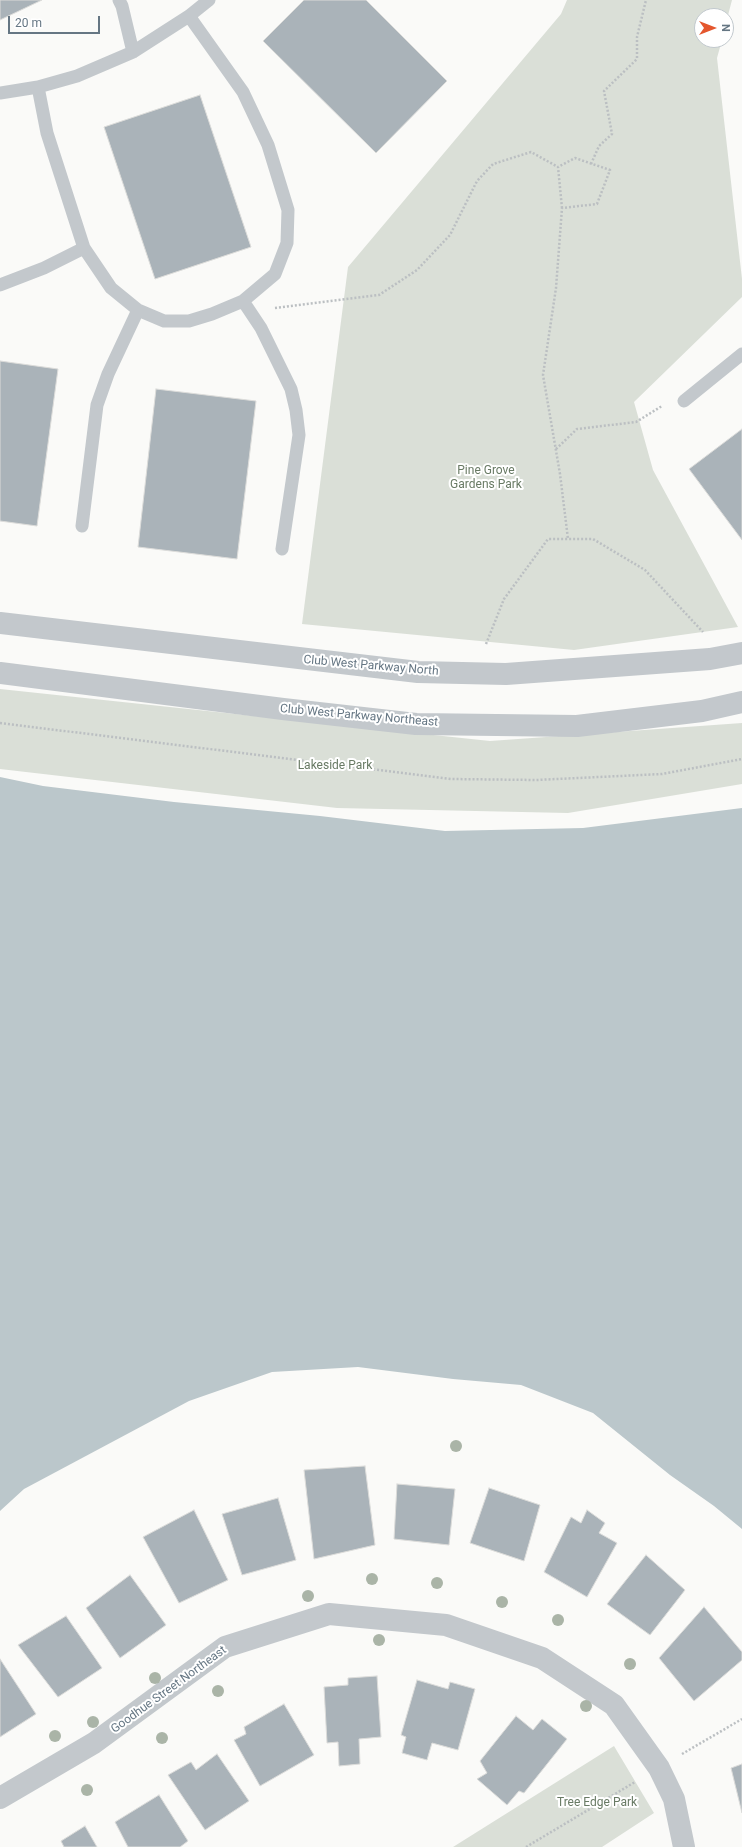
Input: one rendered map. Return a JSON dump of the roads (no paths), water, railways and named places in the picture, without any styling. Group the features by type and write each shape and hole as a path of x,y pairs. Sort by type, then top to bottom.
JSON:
{"street":[{"name":"Club West Parkway North","path":"0,623 418,672 506,674 710,658 742,653"},
{"name":"Club West Parkway Northeast","path":"0,673 283,709 416,724 577,726 702,711 742,702"},
{"name":"Goodhue Street Northeast","path":"0,1798 94,1743 225,1647 329,1614 446,1624 542,1658 614,1705 659,1768 674,1799 684,1847"}],"lane":[{"path":"119,0 122,6 133,52"},
{"path":"0,93 38,87 77,76 133,52 189,16 209,0"},
{"path":"38,87 47,134 84,248 111,288 138,310 164,321 189,320 212,314 243,301 275,274 287,243 288,210 268,145 243,92 189,16"},
{"path":"0,285 44,268 84,248"},
{"path":"243,301 261,328 291,389 296,410 299,435 282,550"},
{"path":"82,526 97,405 108,374 138,310"},
{"path":"684,401 742,354"}],"park label":[{"name":"Pine Grove Gardens Park","path":"486,478"},
{"name":"Lakeside Park","path":"335,766"},
{"name":"Tree Edge Park","path":"597,1803"}]}
